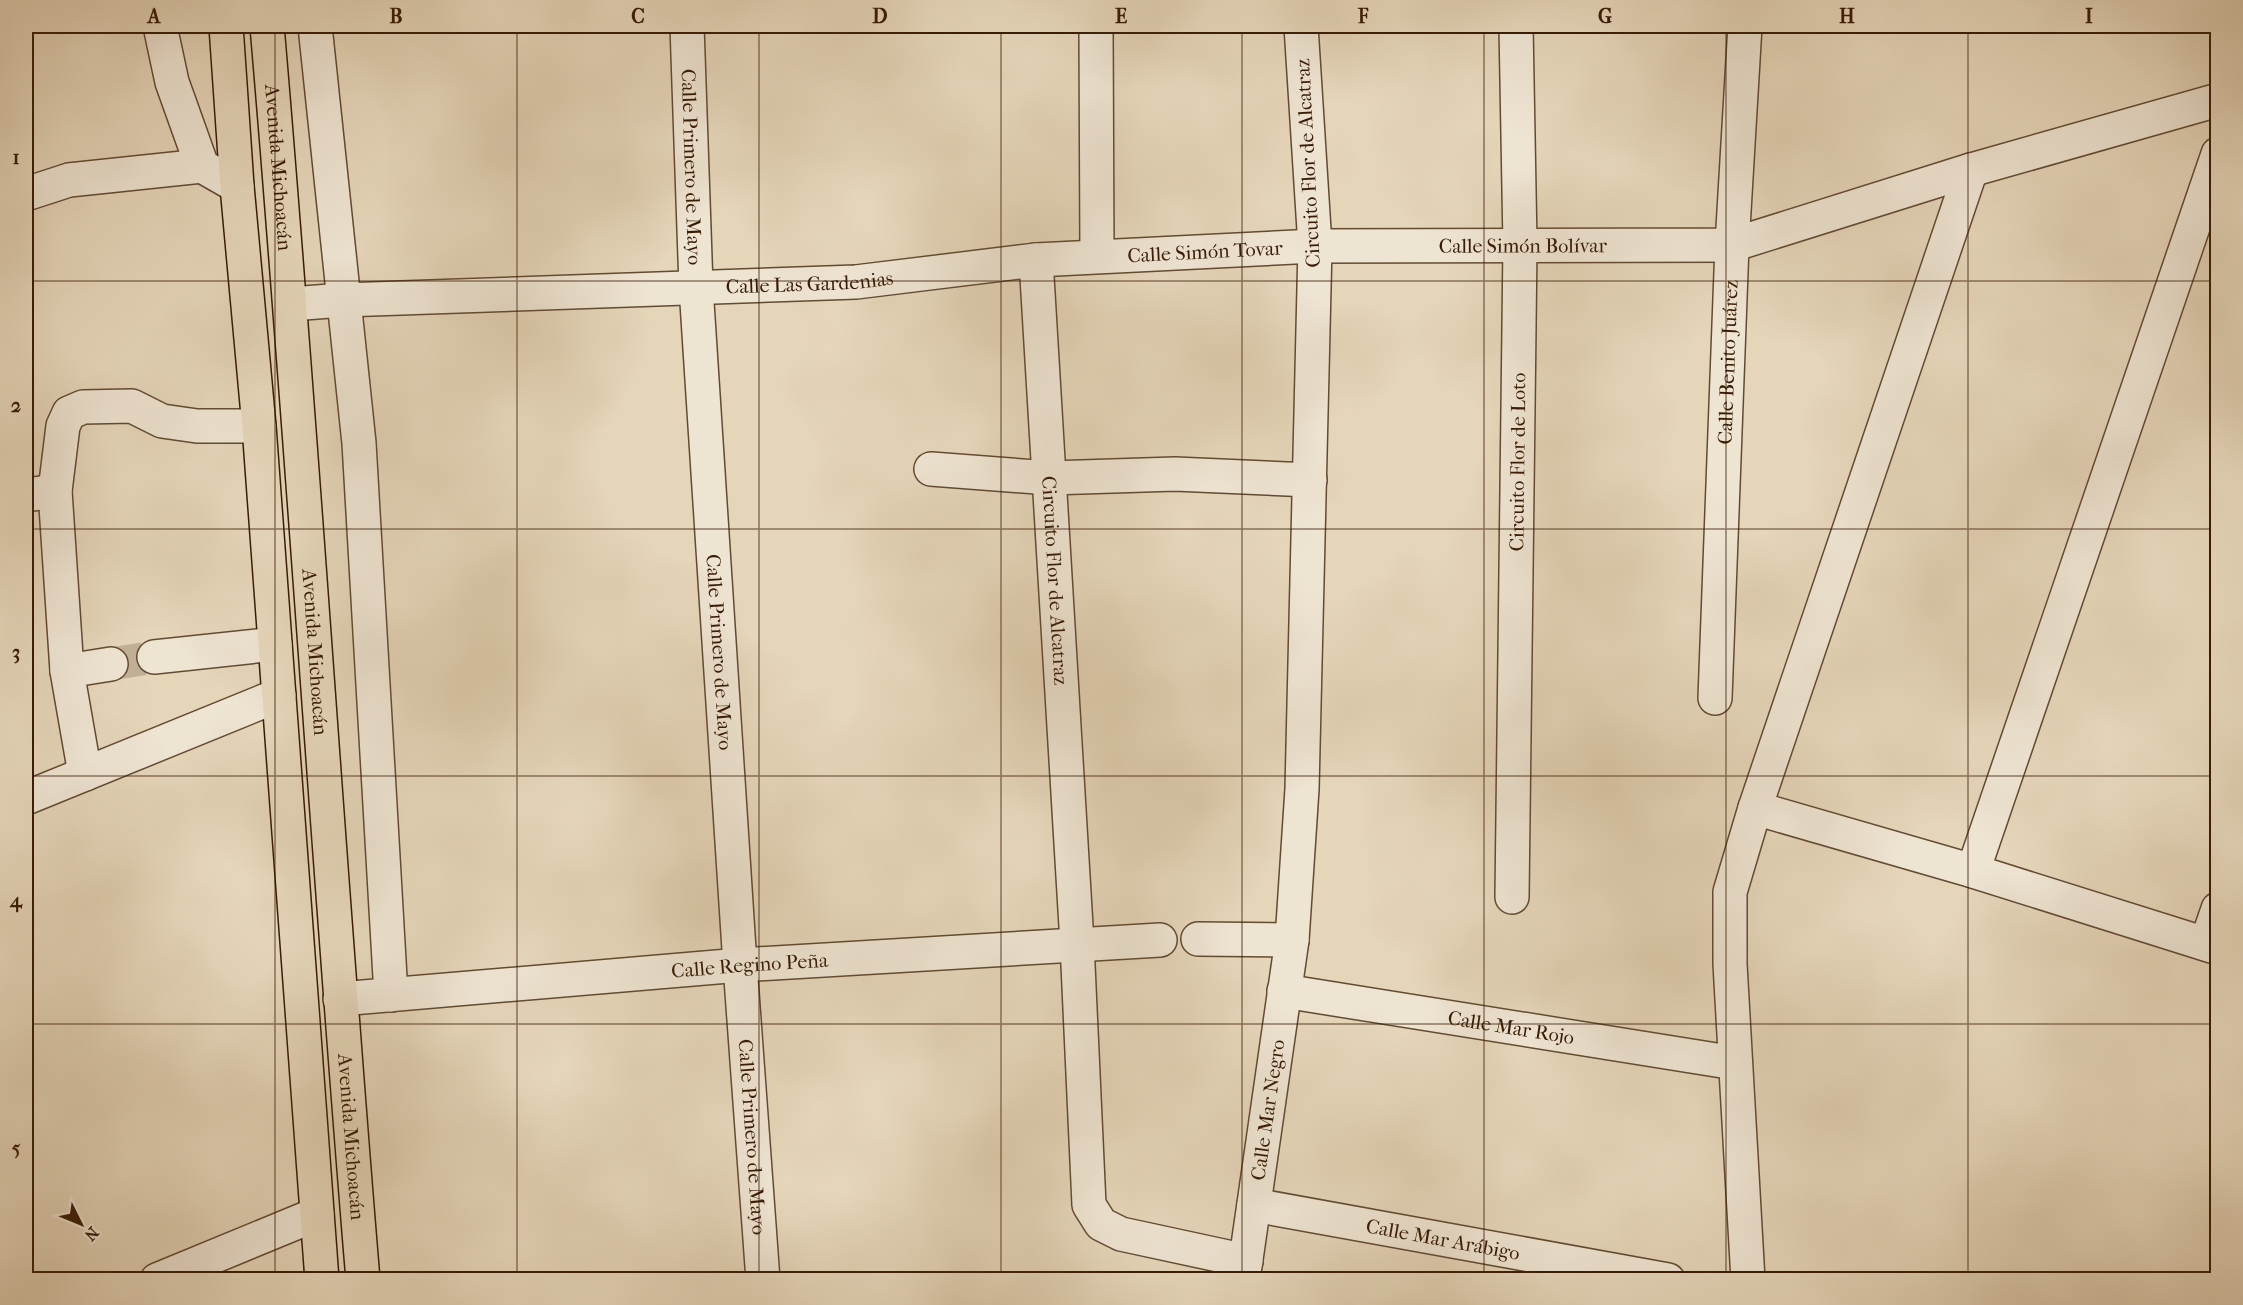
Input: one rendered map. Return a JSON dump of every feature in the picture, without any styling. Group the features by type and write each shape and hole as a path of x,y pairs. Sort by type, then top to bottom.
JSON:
{"main road":[{"name":"Avenida Michoacán","path":"226,26 322,1280"},
{"name":"Avenida Michoacán","path":"267,26 291,304 340,999 363,1280"}],"street":[{"path":"160,26 172,82 202,166"},
{"path":"315,26 359,443 391,995"},
{"name":"Calle Primero de Mayo","path":"687,26 696,287 763,1280"},
{"path":"1096,26 1097,256"},
{"name":"Circuito Flor de Alcatraz","path":"1292,940 1302,789 1315,246 1301,26"},
{"name":"Circuito Flor de Loto","path":"1512,897 1520,245 1516,26"},
{"name":"Calle Benito Juárez","path":"1715,698 1732,245 1745,26"},
{"name":"Calle Simón Bolívar","path":"1315,246 1732,245 1971,170 2217,100"},
{"path":"1973,871 2217,154"},
{"path":"26,194 69,180 202,166 237,186"},
{"path":"1748,1280 1730,964 1730,892 1755,808 1971,170"},
{"name":"Calle Simón Tovar","path":"1097,256 1315,246"},
{"name":"Calle Las Gardenias","path":"291,304 343,300 856,282 1036,260 1097,256"},
{"path":"931,469 1050,478 1036,260"},
{"path":"85,774 40,493 69,412 83,407 132,406 162,421 197,426 258,426"},
{"name":"Circuito Flor de Alcatraz","path":"1244,1270 1121,1234 1101,1224 1089,1205 1077,944 1050,478 1175,474 1310,480"},
{"path":"153,657 275,644"},
{"path":"68,671 111,664"},
{"path":"26,798 279,695"},
{"path":"1755,808 1973,871 2212,946 2217,909"},
{"path":"1198,939 1292,940"},
{"name":"Calle Regino Peña","path":"340,999 740,965 1160,940"},
{"name":"Calle Mar Negro","path":"1244,1270 1292,940"},
{"name":"Calle Mar Rojo","path":"1284,991 1736,1063"},
{"name":"Calle Mar Arábigo","path":"1254,1205 1668,1280"},
{"path":"157,1280 317,1214"}],"tunnel":[{"path":"111,664 154,657"}]}
